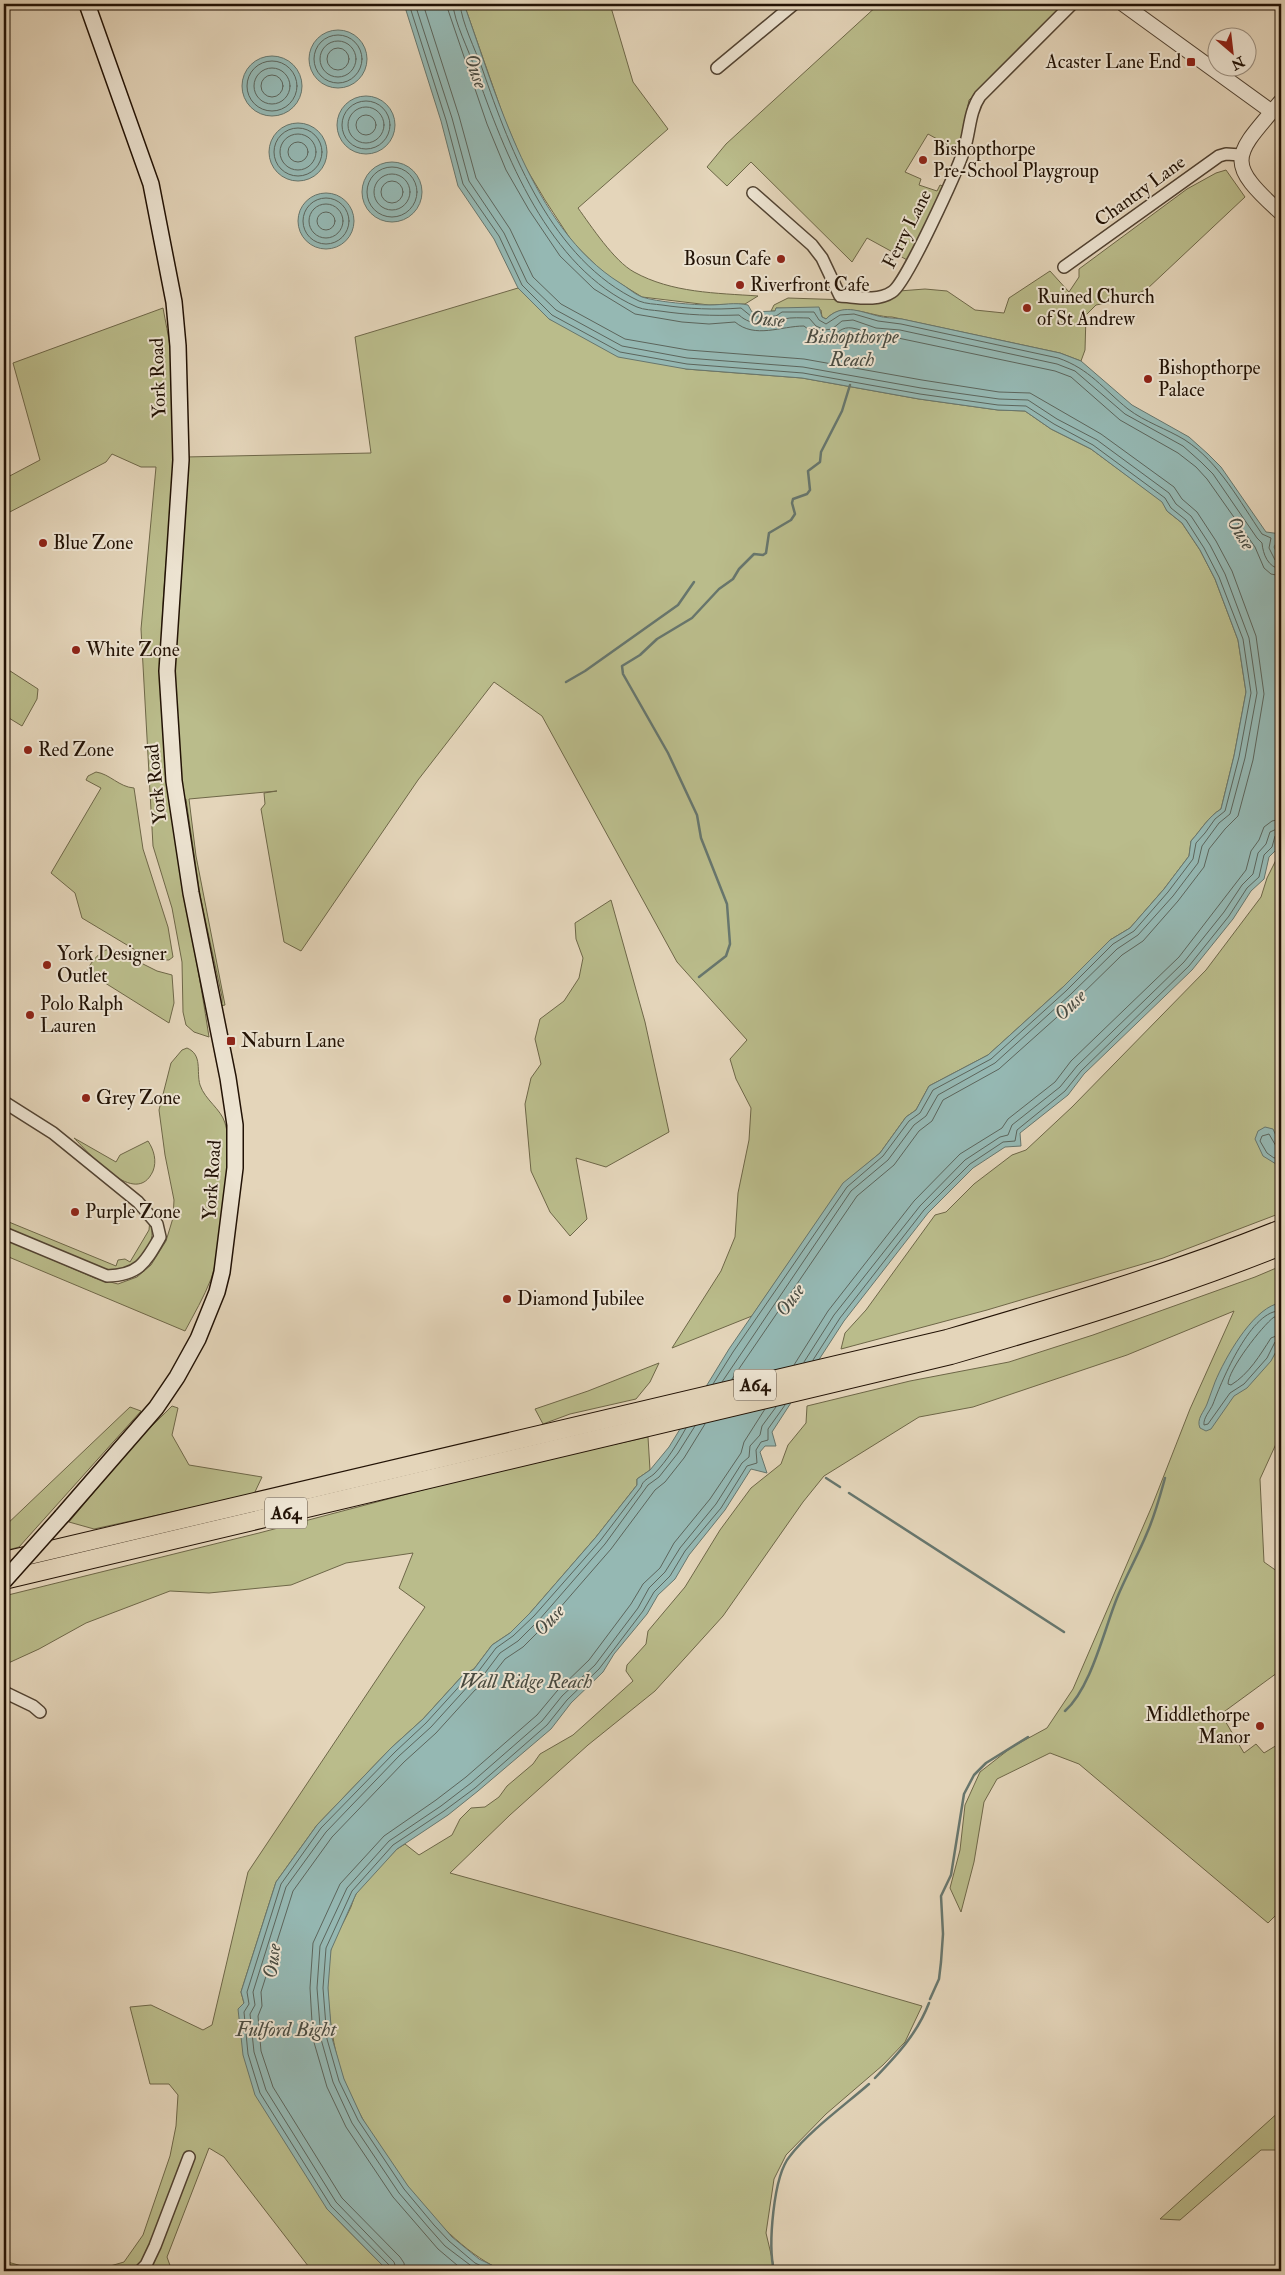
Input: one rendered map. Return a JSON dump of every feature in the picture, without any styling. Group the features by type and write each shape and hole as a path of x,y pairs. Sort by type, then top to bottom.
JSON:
{"highway":[{"name":"A64","path":"949,1347 1215,1256 1281,1229"},
{"name":"A64","path":"4,1581 566,1438 1090,1315 1222,1270 1281,1246"},
{"name":"A64","path":"4,1561 566,1438"}],"main road":[{"name":"York Road","path":"4,1581 156,1408 177,1377 198,1339 217,1292 222,1272 235,1168 235,1125 228,1078 191,892 174,781 167,672 181,460 178,346 174,302 151,184 98,30 87,4"}],"street":[{"path":"717,68 794,4"},
{"name":"Ferry Lane","path":"753,193 812,245 822,258 840,296 872,298 884,296 895,291 922,244 964,150 974,105 980,96 1072,4"},
{"path":"1123,4 1277,106 1241,155 1242,170 1245,177 1281,213"},
{"name":"Chantry Lane","path":"1064,267 1219,156 1226,154 1241,155"},
{"path":"4,1102 53,1133 138,1202 158,1224 160,1238 143,1264 133,1272 107,1276 4,1233"},
{"path":"4,1692 33,1706 40,1712"},
{"path":"140,2271 146,2265 156,2246 189,2157"}],"green space":[{"path":"464,4 610,4 633,82 668,129 578,208 611,252 634,272 664,284 694,291 758,296 745,304 709,305 642,297 605,274 573,243 523,163 504,118"},
{"path":"879,4 1066,4 969,100 959,151 928,134 905,172 921,179 919,185 937,191 940,185 943,186 909,261 867,238 852,262 751,162 727,186 707,167 726,144"},
{"path":"1226,170 1245,197 1147,289 1127,299 1096,305 1086,315 1085,350 1081,361 1060,353 858,311 849,310 833,313 826,319 822,317 821,310 776,308 776,311 771,311 774,305 788,298 879,301 899,291 925,289 947,291 975,310 1004,313 1009,298 1050,271 1069,292 1079,277 1079,269 1187,189 1216,173"},
{"path":"518,288 549,319 686,369 802,378 919,399 998,410 1025,411 1051,429 1091,449 1163,502 1167,511 1182,523 1200,550 1215,579 1238,640 1246,692 1234,756 1221,809 1208,820 1191,841 1189,856 1164,889 1130,928 1110,940 1063,987 988,1055 929,1086 916,1110 906,1117 880,1153 843,1184 752,1316 672,1348 721,1271 735,1237 738,1193 749,1140 751,1108 736,1079 730,1059 747,1040 677,962 542,716 494,682 418,780 301,951 284,942 261,809 265,804 264,793 277,791 189,799 196,856 225,1005 215,1007 222,1003 222,997 200,895 186,799 180,799 174,731 176,620 185,457 371,453 355,337"},
{"path":"163,308 173,370 175,424 162,628 162,709 171,804 209,1037 194,1032 186,1025 183,1012 182,962 172,908 153,846 141,629 156,467 141,467 112,454 106,462 4,515 4,479 40,460 13,363"},
{"path":"4,667 38,689 37,699 22,726 4,715"},
{"path":"96,772 134,788 143,849 168,927 173,957 169,960 152,960 82,918 75,893 51,873 101,788 86,780 88,776"},
{"path":"1281,850 1281,1213 1163,1258 987,1310 841,1349 845,1333 866,1310 935,1215 946,1212 974,1184 1012,1155 1026,1150 1072,1107 1206,970 1261,897 1267,878"},
{"path":"611,900 645,1022 669,1132 606,1167 576,1158 587,1219 570,1236 550,1212 531,1171 525,1104 531,1078 541,1064 535,1039 540,1019 564,1001 579,978 583,958 576,939 575,923"},
{"path":"109,949 117,951 157,971 172,975 174,1003 169,1023 86,971 98,955"},
{"path":"187,1048 192,1051 197,1059 202,1090 220,1113 225,1123 229,1156 226,1201 215,1265 211,1279 185,1331 4,1255 4,1239 95,1278 118,1284 137,1277 151,1265 166,1241 173,1218 174,1200 159,1110 171,1063 182,1050"},
{"path":"74,1138 116,1162 120,1155 148,1141 154,1156 153,1171 145,1181 136,1184 125,1181 113,1175"},
{"path":"150,1219 151,1241 142,1258 134,1264 114,1270 103,1269 4,1227 4,1220 116,1266 118,1260 125,1259 130,1262 149,1230"},
{"path":"1281,1266 1281,1433 1260,1479 1264,1562 1281,1574 1281,1670 1221,1714 1244,1753 1256,1744 1264,1753 1277,1745 1281,1749 1281,1910 1268,1923 1079,1764 1050,1753 997,1779 984,1802 974,1862 961,1912 950,1888 960,1850 965,1805 980,1772 1012,1747 1047,1728 1073,1689 1152,1506 1190,1409 1234,1311 1127,1355 973,1407 919,1417 824,1476 803,1502 723,1616 655,1691 588,1745 510,1815 450,1873 740,1953 922,2006 905,2042 883,2065 826,2114 786,2155 774,2179 766,2233 775,2271 504,2271 480,2258 456,2239 432,2216 409,2189 371,2133 355,2105 344,2080 332,2033 328,1996 328,1963 331,1949 355,1896 375,1870 405,1844 419,1855 452,1835 460,1819 471,1808 485,1807 499,1797 507,1786 533,1764 540,1754 573,1735 633,1681 626,1671 627,1665 646,1644 648,1631 685,1587 720,1530 751,1488 781,1464 788,1445 806,1423 807,1406 910,1381 1009,1362 1093,1335"},
{"path":"659,1363 650,1382 636,1399 570,1414 543,1424 535,1409 588,1391"},
{"path":"172,1406 178,1408 172,1435 189,1465 262,1477 254,1494 94,1529 69,1522 135,1443"},
{"path":"130,1407 141,1411 19,1547 4,1551 4,1527"},
{"path":"648,1437 650,1470 637,1479 637,1485 596,1537 530,1613 510,1633 492,1645 474,1669 463,1675 423,1719 391,1748 317,1825 276,1882 241,1992 327,2209 388,2271 312,2271 224,2157 209,2148 167,2257 172,2271 93,2271 124,2262 143,2235 170,2156 176,2126 178,2095 169,2084 150,2084 130,2007 151,2005 203,2030 212,2025 248,1872 425,1607 399,1588 413,1553 346,1563 291,1585 209,1593 170,1591 86,1623 39,1649 4,1665 4,1596 259,1533 506,1468"},
{"path":"1281,2110 1281,2150 1261,2150 1180,2220 1160,2219"},
{"path":"4,2261 40,2271 4,2271"}],"water":[{"path":"404,4 464,4 505,118 521,157 541,195 563,229 589,259 636,294 649,299 676,303 743,304 748,305 752,312 775,311 776,308 819,307 822,317 826,319 838,311 850,310 881,317 902,319 1060,353 1081,361 1132,405 1189,437 1221,467 1266,532 1281,534 1274,547 1281,561 1281,833 1276,850 1269,857 1264,879 1251,891 1233,919 1192,970 1084,1074 1068,1095 1020,1133 1021,1146 1005,1147 973,1168 928,1213 844,1321 772,1432 776,1446 765,1446 760,1452 767,1473 751,1469 725,1510 689,1555 675,1579 658,1595 647,1614 614,1654 603,1672 571,1703 551,1729 448,1815 397,1849 356,1894 331,1950 328,1988 332,2038 344,2079 362,2118 408,2186 452,2237 479,2259 504,2271 388,2271 327,2209 255,2095 243,2055 238,2009 244,2003 241,1992 276,1882 317,1825 391,1748 423,1719 463,1675 474,1669 492,1645 510,1633 530,1613 596,1537 637,1485 637,1479 650,1470 669,1447 729,1349 843,1183 880,1153 906,1117 916,1110 929,1086 988,1055 1063,987 1110,940 1130,928 1164,889 1189,856 1191,841 1208,820 1221,809 1234,756 1246,692 1238,640 1215,579 1200,550 1182,523 1167,511 1162,502 1091,449 1051,429 1025,411 998,410 919,399 802,378 686,369 618,357 549,319 518,288 494,239 458,186 441,121"},
{"path":"332,30 344,30 359,38 367,53 367,65 359,80 344,88 332,88 317,80 309,65 309,53 317,38"},
{"path":"272,56 289,61 297,69 302,86 297,103 289,111 272,116 255,111 247,103 242,86 247,69 255,61"},
{"path":"360,96 372,96 387,104 395,119 395,131 387,146 372,154 360,154 345,146 337,131 337,119 345,104"},
{"path":"292,123 304,123 319,131 327,146 327,158 319,173 304,181 292,181 277,173 269,158 269,146 277,131"},
{"path":"392,162 409,167 417,175 422,192 417,209 409,217 392,222 375,217 367,209 362,192 367,175 375,167"},
{"path":"320,193 332,193 346,201 354,215 352,232 346,241 332,249 320,249 310,244 303,237 298,227 298,215 303,205 310,198"},
{"path":"1265,1127 1273,1129 1281,1147 1281,1159 1276,1164 1263,1156 1255,1139 1258,1131"},
{"path":"1276,1304 1281,1307 1281,1342 1271,1361 1247,1388 1234,1396 1211,1429 1206,1431 1200,1428 1200,1419 1219,1372 1232,1349 1257,1316"}],"waterway":[{"path":"699,977 726,956 730,944 727,904 701,838 697,815 668,753 623,674 622,666 640,655 657,639 692,618 719,589 733,579 739,569 754,554 763,555 766,553 769,533 791,520 795,514 792,503 793,499 807,494 810,490 808,471 820,462 821,452 842,411 850,385"},
{"path":"566,682 585,671 678,605 694,582"},
{"path":"826,1478 840,1487"},
{"path":"1065,1711 1082,1688 1096,1658 1117,1598 1150,1526 1165,1478"},
{"path":"849,1493 1064,1632"},
{"path":"930,1999 939,1979 941,1962 943,1934 941,1896 951,1875 964,1794 974,1775 986,1763 1028,1737"},
{"path":"875,2078 899,2052 919,2025 929,2003"},
{"path":"774,2271 772,2260 773,2212 779,2179 784,2166 790,2156 807,2137 869,2084"}],"place":[{"name":"Acaster Lane End","path":"1191,62"},
{"name":"Bishopthorpe Pre-School Playgroup","path":"923,160"},
{"name":"Bosun Cafe","path":"781,259"},
{"name":"Riverfront Cafe","path":"740,285"},
{"name":"Ruined Church of St Andrew","path":"1027,308"},
{"name":"Bishopthorpe Palace","path":"1148,379"},
{"name":"Blue Zone","path":"43,543"},
{"name":"White Zone","path":"76,650"},
{"name":"Red Zone","path":"28,750"},
{"name":"York Designer Outlet","path":"47,965"},
{"name":"Polo Ralph Lauren","path":"30,1015"},
{"name":"Naburn Lane","path":"231,1041"},
{"name":"Grey Zone","path":"86,1098"},
{"name":"Purple Zone","path":"75,1212"},
{"name":"Diamond Jubilee","path":"507,1299"},
{"name":"Middlethorpe Manor","path":"1260,1726"}],"water label":[{"name":"Ouse","path":"476,71"},
{"name":"Ouse","path":"767,319"},
{"name":"Bishopthorpe Reach","path":"852,348"},
{"name":"Ouse","path":"1241,533"},
{"name":"Ouse","path":"1070,1005"},
{"name":"Ouse","path":"790,1300"},
{"name":"Ouse","path":"549,1620"},
{"name":"Wall Ridge Reach","path":"526,1681"},
{"name":"Ouse","path":"272,1961"},
{"name":"Fulford Bight","path":"286,2029"}]}
